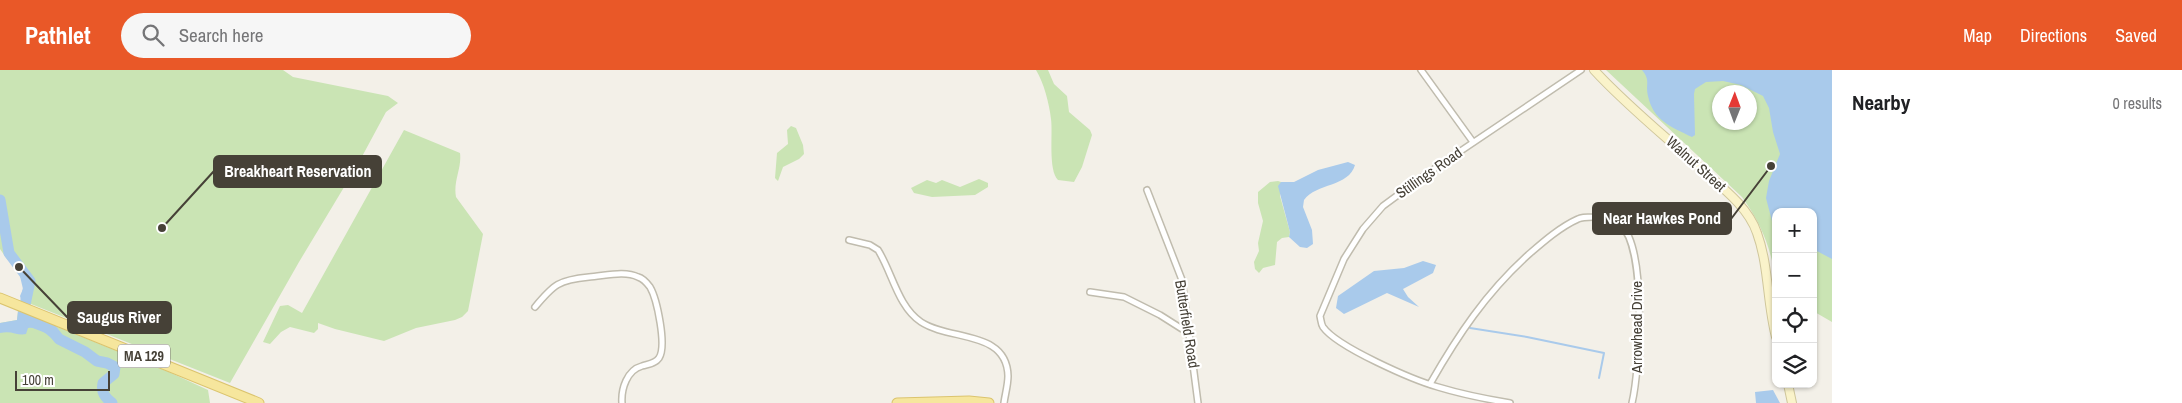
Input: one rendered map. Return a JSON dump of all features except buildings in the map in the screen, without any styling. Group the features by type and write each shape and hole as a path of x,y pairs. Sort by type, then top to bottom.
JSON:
{"main road":[{"name":"Walnut Street","path":"1594,70 1724,190 1751,220 1757,232 1764,257 1772,324"},
{"name":"MA 129","path":"0,298 259,403"},
{"path":"1789,388 1792,403"},
{"path":"897,403 969,401 988,403"}],"street":[{"path":"1421,70 1473,142"},
{"name":"Stillings Road","path":"1430,384 1366,356 1331,335 1322,326 1320,316 1344,259 1363,229 1382,206 1581,70"},
{"name":"Butterfield Road","path":"1148,190 1182,280 1198,403"},
{"name":"Arrowhead Drive","path":"1430,384 1470,317 1506,275 1544,240 1579,218 1603,215 1621,225 1632,243 1639,288 1637,382 1632,403"},
{"path":"849,240 870,244 878,250 907,307 920,321 939,331 994,345 1005,360 1008,377 1004,403"},
{"path":"535,307 551,287 574,279 626,274 638,276 644,280 650,287 660,322 661,352 657,360 633,370 626,380 622,403"},
{"path":"1090,292 1124,297 1160,315 1190,334"},
{"path":"1430,384 1510,403"}],"green space":[{"path":"0,70 283,70 293,77 388,96 398,103 386,112 358,164 230,383 26,302 30,280 7,259 0,249"},
{"path":"1036,70 1048,70 1054,84 1067,96 1069,112 1090,130 1092,135 1082,167 1074,182 1058,180 1055,175 1052,160 1050,113 1044,87"},
{"path":"1606,70 1832,70 1832,322 1817,313 1817,208 1772,208 1772,263 1765,237 1742,197"},
{"path":"791,126 796,128 803,145 804,154 799,159 783,167 778,181 775,178 777,153 788,144 787,130"},
{"path":"404,130 460,153 455,191 456,197 483,234 468,311 462,317 455,320 416,328 384,341 318,323 318,329 314,333 290,327 281,332 270,344 263,342 280,306 288,305 302,313"},
{"path":"979,179 988,183 988,187 975,195 932,197 914,193 911,188 927,180 936,183 942,180 960,187"},
{"path":"1270,182 1281,182 1280,196 1290,232 1289,237 1282,238 1277,242 1275,265 1263,268 1259,273 1255,269 1254,262 1259,251 1258,243 1263,221 1258,203 1258,192"},
{"path":"18,311 169,372 208,390 210,403 0,403 0,323 17,320"}],"water":[{"path":"1642,70 1832,70 1832,259 1817,251 1817,208 1772,208 1772,221 1766,198 1769,181 1780,154 1773,132 1769,108 1763,96 1757,93 1757,85 1741,85 1723,81 1706,82 1695,89 1695,135 1692,137 1664,122 1654,111 1647,92 1646,77"},
{"path":"1348,162 1355,165 1352,172 1339,181 1316,190 1304,200 1303,207 1312,230 1313,244 1307,248 1300,247 1289,237 1290,232 1278,186 1281,182 1294,182 1318,170"},
{"path":"1423,261 1436,265 1433,273 1403,289 1408,297 1419,307 1387,293 1344,314 1336,308 1338,296 1374,271 1404,268"},
{"path":"18,268 25,269 27,272 31,292 30,304 21,300 20,296 23,289"},
{"path":"18,311 26,314 32,324 57,331 68,345 74,349 59,344 45,333 33,328 28,328 26,334 0,333 0,323 17,320"},
{"path":"1773,390 1780,403 1756,403 1755,392"}],"waterway":[{"path":"0,200 9,253 30,281 25,305 30,321 51,329 59,339 85,352 97,361 115,367 114,374 103,383 104,394 112,403"},
{"path":"0,208 6,247 19,269"},
{"path":"1470,328 1527,337 1604,353 1599,378"}],"place":[{"name":"Near Hawkes Pond","path":"1771,166"},
{"name":"Breakheart Reservation","path":"162,228"},
{"name":"Saugus River","path":"19,267"}]}
